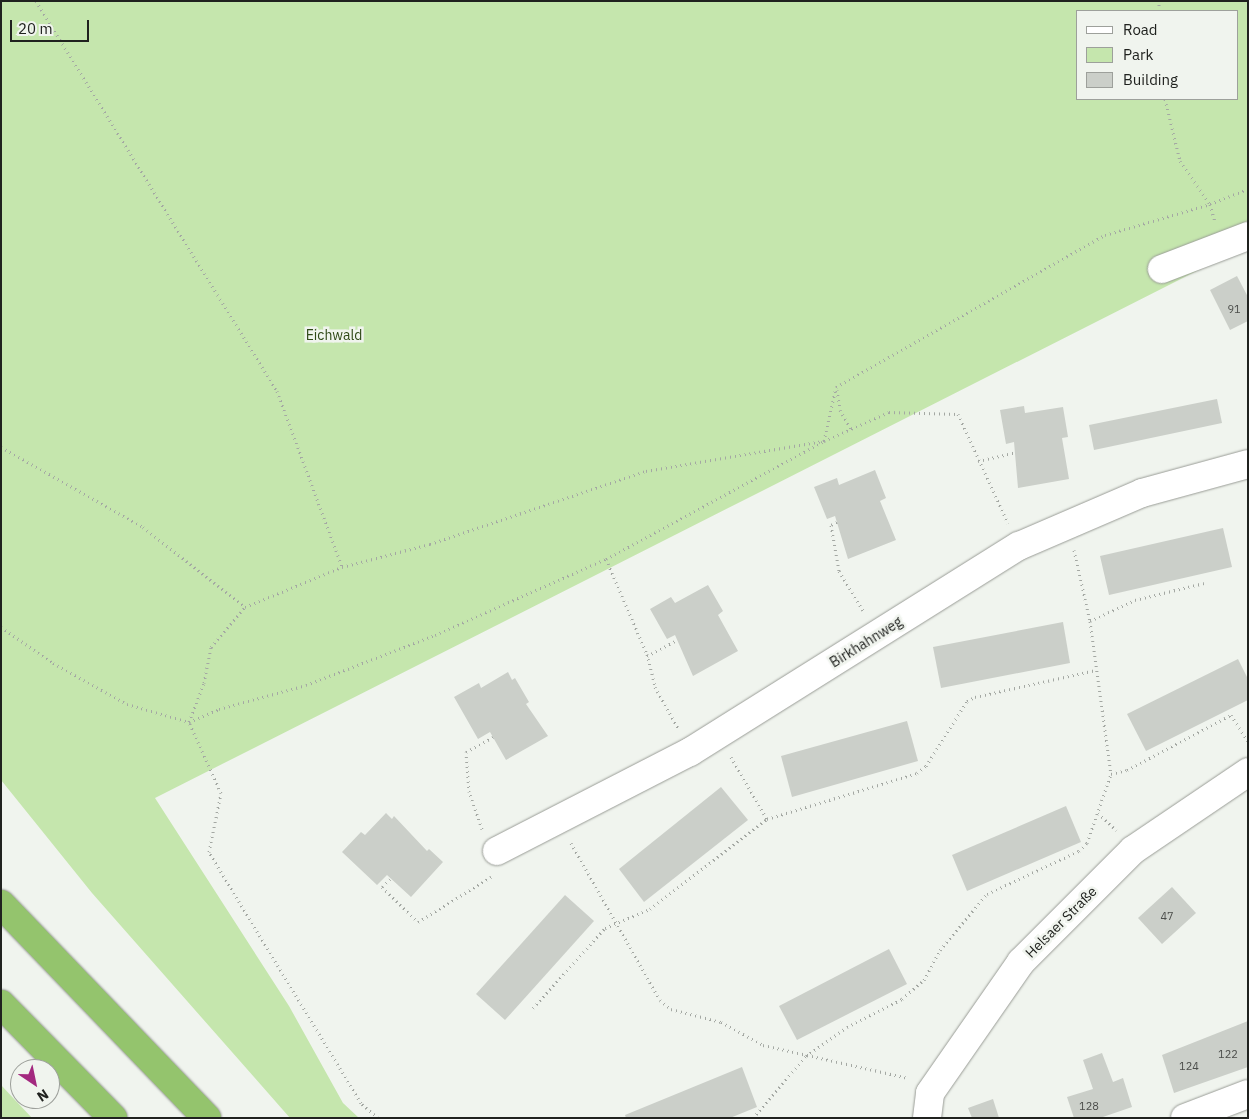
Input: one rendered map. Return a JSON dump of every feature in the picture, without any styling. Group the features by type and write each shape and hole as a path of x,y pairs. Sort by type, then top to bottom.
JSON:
{"highway":[{"path":"1,904 207,1118"},
{"path":"1,1004 113,1118"}],"street":[{"path":"1162,269 1236,240"},
{"name":"Birkhahnweg","path":"497,851 560,821 718,734 1019,546 1142,493 1248,464"},
{"name":"Helsaer Straße","path":"927,1118 930,1093 1021,962 1133,850 1248,772"},
{"path":"1185,1118 1248,1094"}],"path":[{"path":"36,1 277,391 342,567"},
{"path":"1165,100 1180,161 1236,240"},
{"path":"824,441 836,387 1105,235 1210,204 1248,189"},
{"path":"836,387 840,410 852,431"},
{"path":"1,627 54,664 127,704 189,722 219,709 306,685 425,638 606,559 824,441 852,431 889,412 958,414 978,461 1019,546"},
{"path":"378,1118 361,1103 209,852 221,793 189,722 204,683 211,647 245,607 342,567 430,544 646,471 824,441"},
{"path":"1,447 143,527 245,607"},
{"path":"978,461 1016,452"},
{"path":"837,522 831,525 839,571 858,603"},
{"path":"753,1118 806,1056 847,1027 902,999 924,980 940,950 977,904 997,888 1079,851 1087,843 1111,774 1090,621 1069,525"},
{"path":"606,559 648,656 655,687 675,723"},
{"path":"1090,621 1135,600 1204,583"},
{"path":"648,656 677,640"},
{"path":"533,1008 605,928 615,922 650,909 767,819 917,773 926,766 967,701 975,697 1096,670"},
{"path":"1111,774 1127,770 1231,715 1248,741"},
{"path":"718,734 767,819"},
{"path":"480,828 469,792 466,752 493,737"},
{"path":"1098,813 1122,835"},
{"path":"560,821 660,1000 671,1010 721,1022 762,1046 936,1084"},
{"path":"390,879 382,887 418,922 490,878 497,851"}],"green space":[{"name":"Eichwald","path":"1,1 1248,1 1248,245 155,798 289,1006 343,1103 359,1118 290,1118 92,893 1,780"},
{"path":"1,1085 10,1095 10,1109 24,1109 32,1118 1,1118"}],"building":[{"path":"1237,276 1248,297 1248,321 1230,330 1210,290"},
{"path":"1217,399 1222,423 1094,450 1089,425"},
{"path":"1024,406 1025,413 1063,407 1068,437 1062,438 1069,479 1018,488 1014,442 1006,444 1000,410"},
{"path":"875,470 886,498 880,501 896,540 848,559 835,516 827,519 814,487 837,478 839,485"},
{"path":"1223,528 1232,567 1109,595 1100,556"},
{"path":"708,585 723,611 718,615 738,651 693,676 675,635 667,639 650,609 671,597 675,603"},
{"path":"1063,622 1070,663 941,688 933,647"},
{"path":"1238,659 1248,679 1248,700 1146,751 1127,714"},
{"path":"508,672 512,680 515,678 529,702 526,704 548,736 506,760 490,732 478,739 454,697 479,683 481,688"},
{"path":"907,721 918,761 792,797 781,756"},
{"path":"721,787 748,820 644,902 619,869"},
{"path":"1066,806 1081,842 967,891 952,855"},
{"path":"386,813 392,819 394,816 427,851 429,849 443,862 411,897 387,875 377,885 342,852 361,832 365,835"},
{"path":"1172,887 1196,913 1162,944 1138,918"},
{"path":"565,895 594,921 505,1020 476,994"},
{"path":"889,949 907,984 797,1040 779,1006"},
{"path":"1248,1021 1248,1067 1174,1093 1162,1055"},
{"path":"1102,1053 1113,1082 1123,1078 1132,1107 1100,1118 1074,1118 1067,1097 1093,1089 1083,1060"},
{"path":"742,1067 757,1107 730,1118 626,1118 625,1115"},
{"path":"993,1099 999,1118 972,1118 968,1108"}]}
